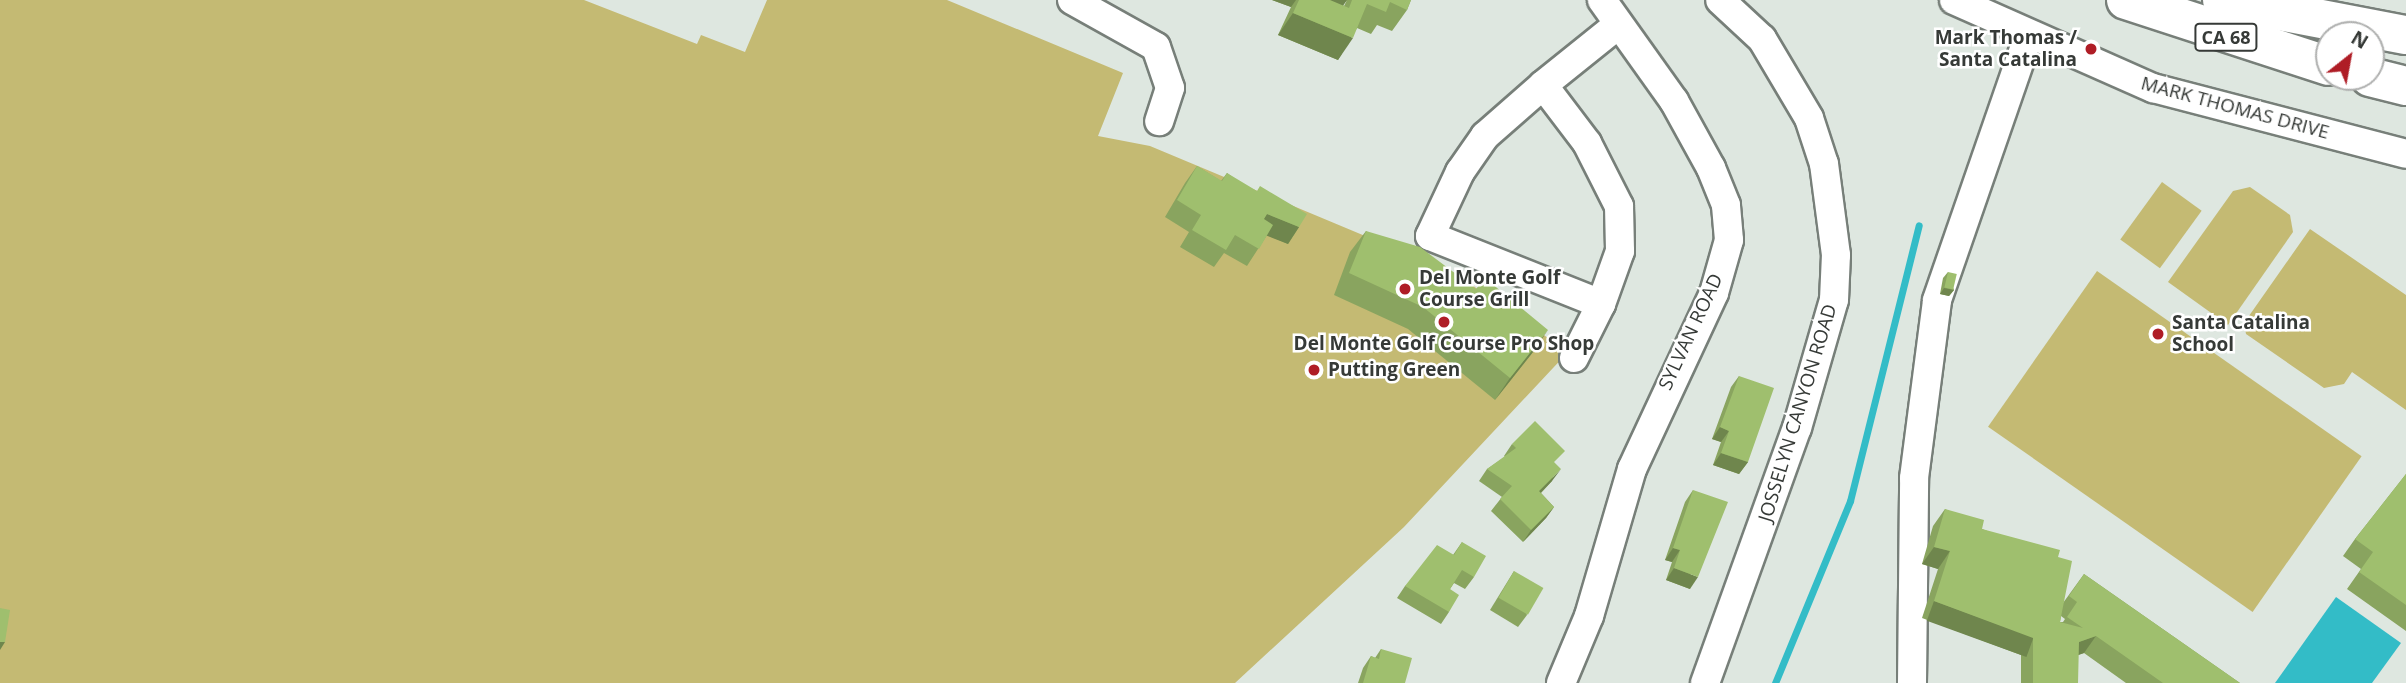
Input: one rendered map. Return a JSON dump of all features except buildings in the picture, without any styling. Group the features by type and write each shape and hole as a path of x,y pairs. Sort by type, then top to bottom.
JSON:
{"highway":[{"name":"CA 68","path":"2126,0 2315,61"},
{"path":"2222,0 2406,35"},
{"path":"2385,81 2406,86"}],"street":[{"path":"1072,0 1156,47 1170,88 1159,121"},
{"name":"SYLVAN ROAD","path":"1561,683 1589,616 1632,469 1714,293 1729,240 1726,205 1711,168 1674,101 1602,0"},
{"name":"JOSSELYN CANYON ROAD","path":"1705,683 1801,416 1834,300 1836,255 1825,164 1809,118 1762,39 1720,0"},
{"name":"MARK THOMAS DRIVE","path":"1954,0 2029,35 2183,98 2406,154"},
{"path":"1601,304 1430,236 1460,172 1485,136 1619,24"},
{"path":"1912,683 1914,478 1937,300 2029,35"},
{"path":"1543,85 1587,144 1619,205 1620,251 1601,304 1574,358"}],"shaded area":[{"path":"0,0 584,0 697,44 701,35 745,52 767,0 947,0 1123,73 1098,136 1150,146 1456,274 1568,352 1404,527 1235,683 0,683"},
{"path":"2162,182 2202,211 2160,268 2120,239"},
{"path":"2250,187 2290,215 2293,232 2228,325 2168,282 2233,191"},
{"path":"2310,229 2406,295 2406,410 2352,372 2344,384 2324,388 2246,334 2244,323"},
{"path":"2097,271 2362,456 2253,612 1988,427"}],"water":[{"path":"2336,597 2401,643 2372,683 2275,683"}],"waterway":[{"path":"1775,683 1850,501 1919,225"}],"place":[{"name":"Mark Thomas / Santa Catalina","path":"2091,49"},
{"name":"Del Monte Golf Course Grill","path":"1405,289"},
{"name":"Del Monte Golf Course Pro Shop","path":"1444,322"},
{"name":"Santa Catalina School","path":"2158,334"},
{"name":"Putting Green","path":"1314,370"}]}
